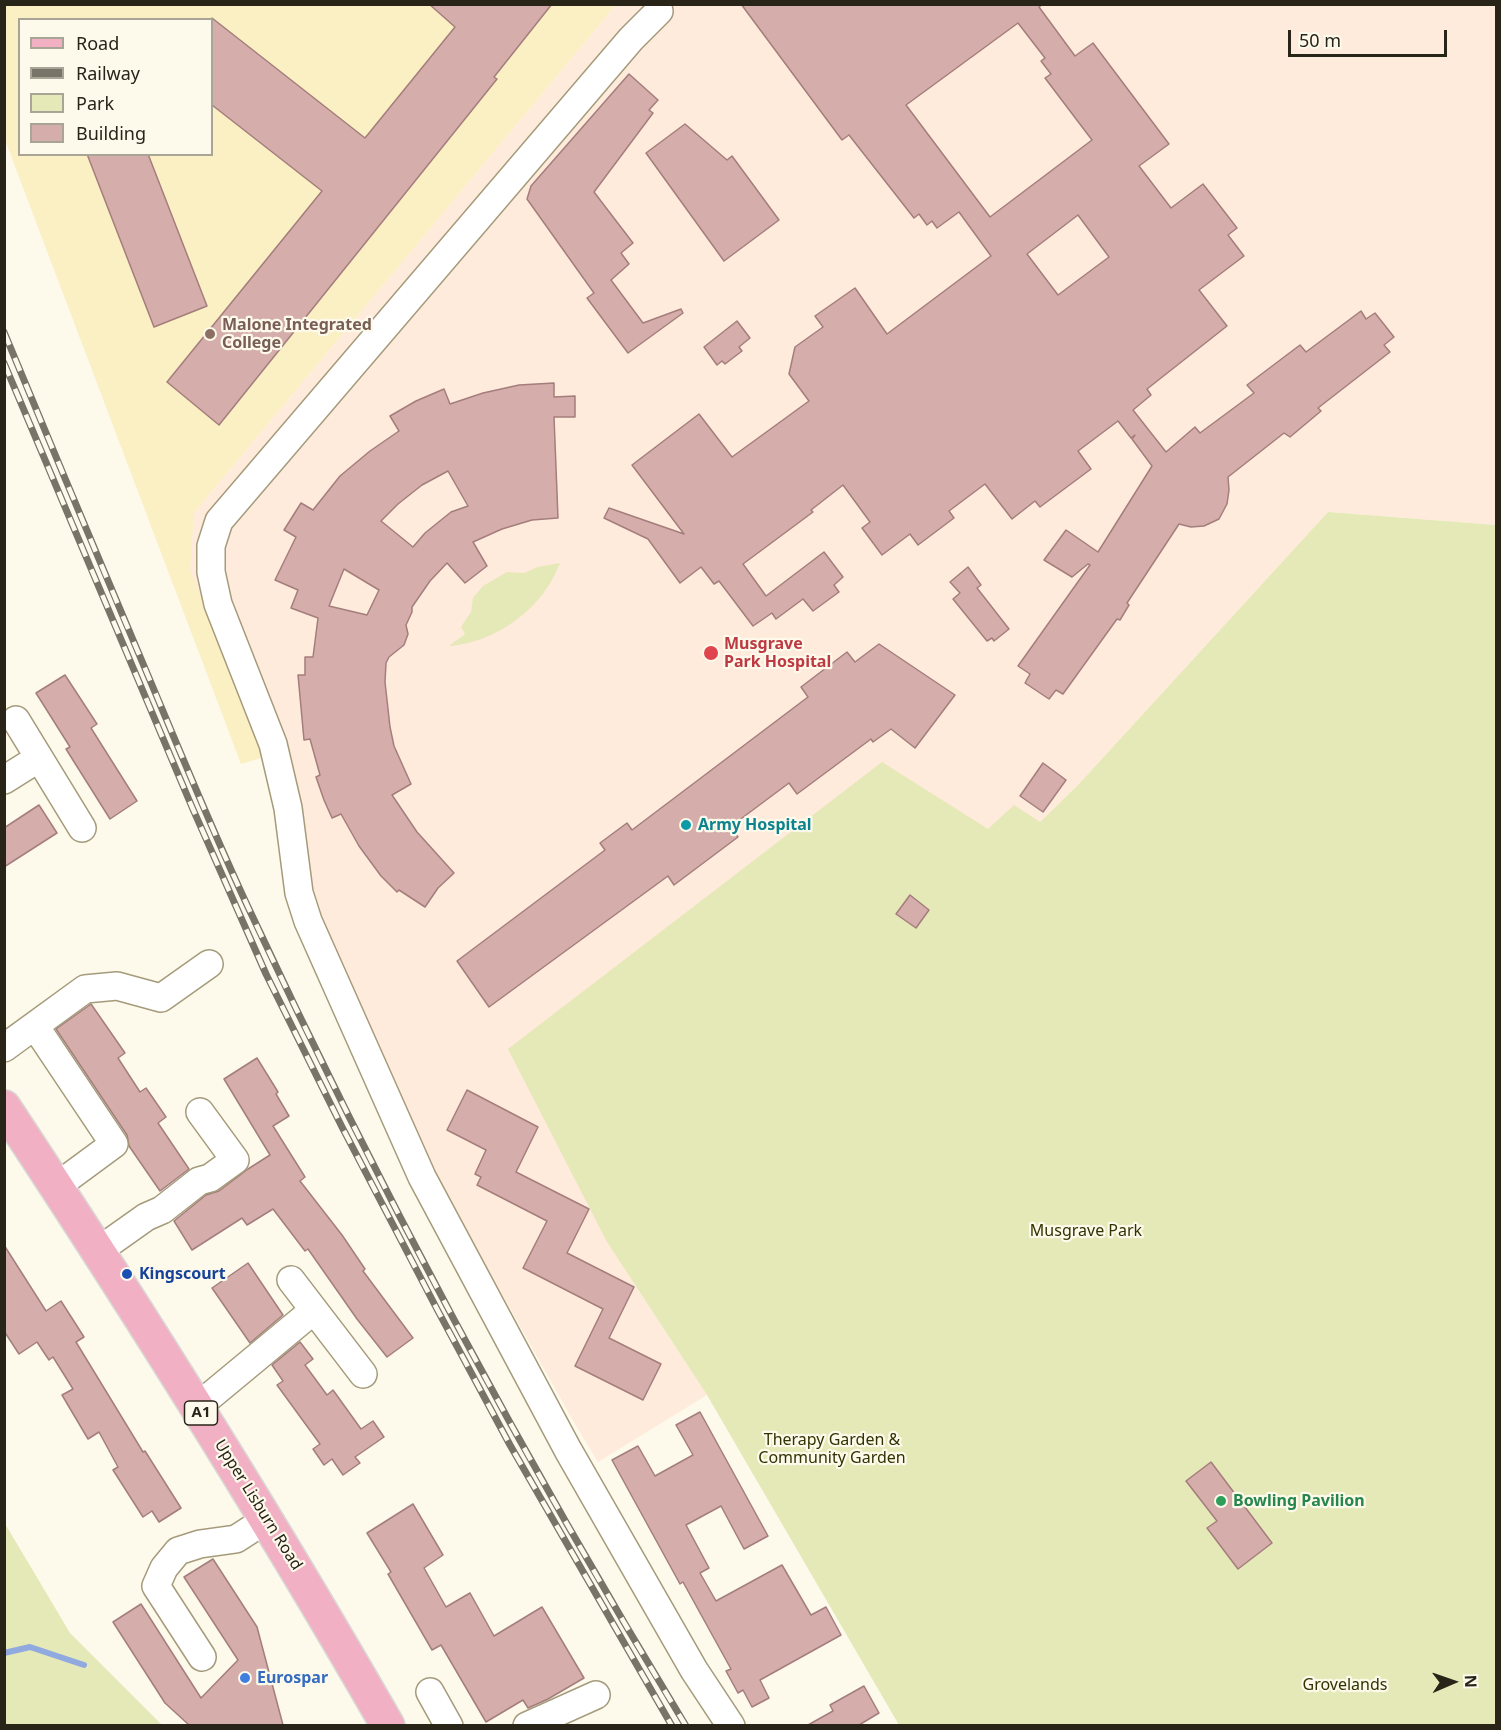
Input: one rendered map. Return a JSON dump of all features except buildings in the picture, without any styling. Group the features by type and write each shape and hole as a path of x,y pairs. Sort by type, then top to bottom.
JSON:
{"main road":[{"name":"Upper Lisburn Road","path":"4,1107 57,1186 267,1519 388,1725"}],"street":[{"path":"659,11 631,39 219,521 212,546 211,572 218,604 273,744 288,807 299,893 308,921 422,1177 564,1443 694,1670 731,1725"},
{"path":"16,720 82,828"},
{"path":"4,780 39,758"},
{"path":"4,1048 85,989 117,986 161,998 209,964"},
{"path":"35,1026 114,1144 57,1186"},
{"path":"98,1251 146,1217 162,1210 199,1181 210,1178 235,1160 200,1112"},
{"path":"291,1280 363,1374"},
{"path":"197,1407 314,1310"},
{"path":"202,1657 156,1586 164,1568 178,1551 200,1544 236,1539 267,1519"},
{"path":"430,1692 449,1725"},
{"path":"526,1725 596,1695"}],"shaded area":[{"name":"Malone Integrated College","path":"5,5 616,5 194,513 264,757 241,764 5,140"},
{"name":"Musgrave Park Hospital","path":"616,5 1496,5 1496,525 1328,512 1078,785 607,1242 707,1395 598,1462 441,1186 319,930 257,737 190,570 194,513"}],"green space":[{"name":"Musgrave Park","path":"1328,512 1496,525 1496,1725 899,1725 707,1395 607,1242 508,1049 882,762 988,829 1014,805 1040,822 1078,785"},
{"path":"560,563 538,600 517,620 478,640 449,646 465,634 461,627 471,612 473,598 483,586 507,572 524,573 538,567"},
{"path":"4,1522 70,1633 162,1725 5,1725"}],"waterway":[{"path":"4,1653 30,1647 84,1665"}],"railway":[{"path":"4,332 211,824 298,1012 455,1322 568,1526 686,1726"},
{"path":"4,363 192,807 266,974 342,1127 510,1445 672,1726"}],"place":[{"name":"Malone Integrated College","path":"210,334"},
{"name":"Musgrave Park Hospital","path":"711,653"},
{"name":"Army Hospital","path":"686,825"},
{"name":"Kingscourt","path":"127,1274"},
{"name":"Bowling Pavilion","path":"1221,1501"},
{"name":"Eurospar","path":"245,1678"}],"park label":[{"name":"Therapy Garden & Community Garden","path":"832,1449"},
{"name":"Grovelands","path":"1345,1685"}]}
